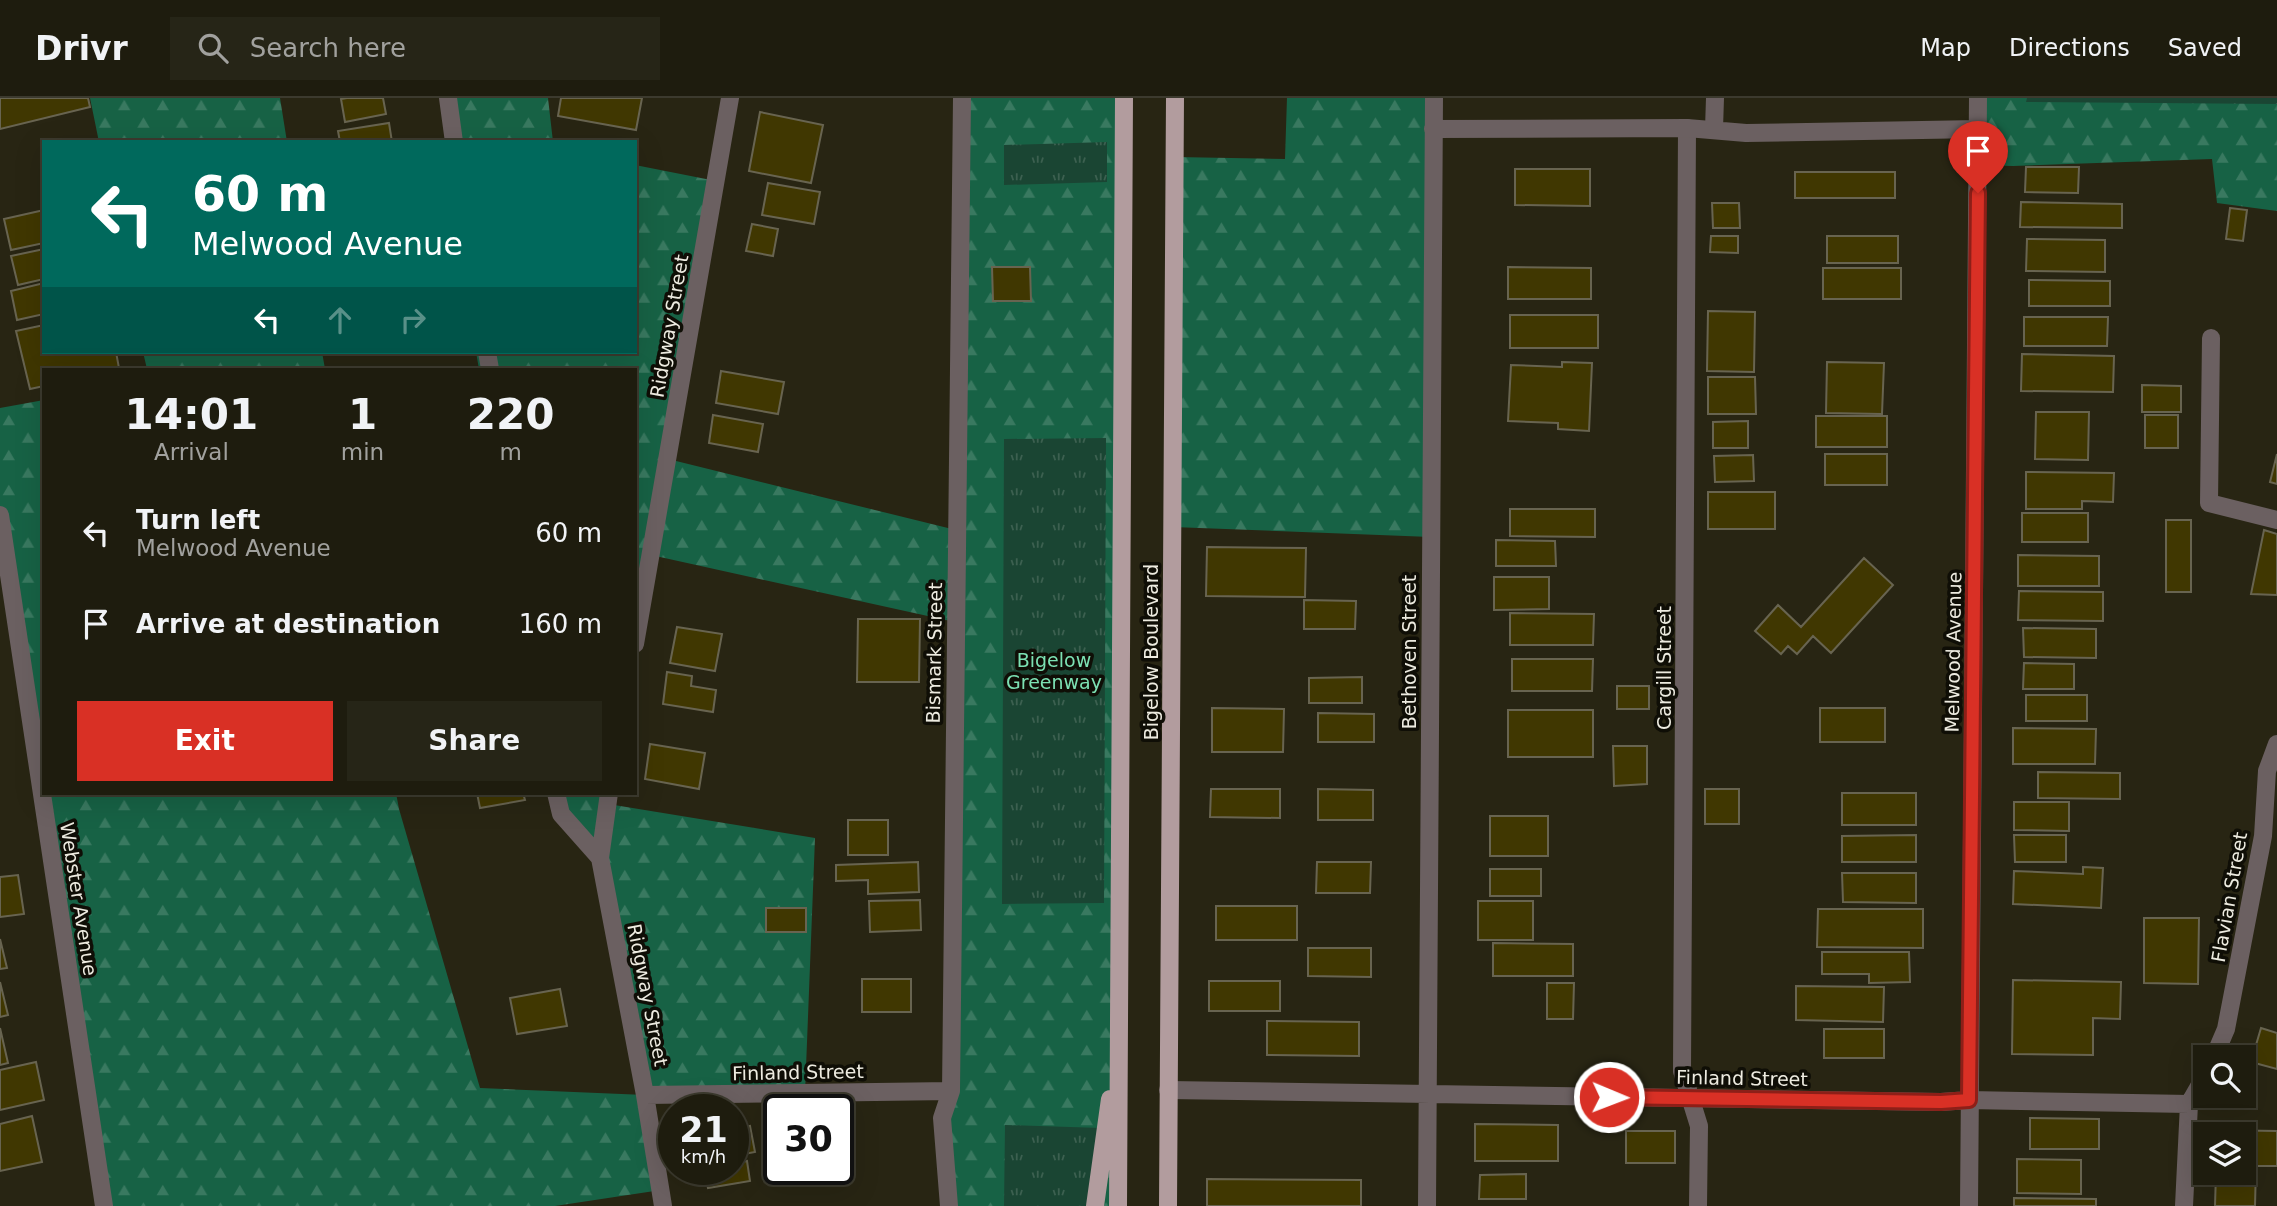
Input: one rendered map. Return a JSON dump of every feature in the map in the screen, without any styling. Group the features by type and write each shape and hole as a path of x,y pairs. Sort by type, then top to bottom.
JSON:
{"main road":[{"name":"Bigelow Boulevard","path":"1118,1206 1124,98"},
{"name":"Bigelow Boulevard","path":"1168,1206 1175,98"},
{"path":"1094,1206 1119,1033"}],"street":[{"path":"448,98 454,140"},
{"name":"Ridgway Street","path":"637,633 730,98"},
{"name":"Bismark Street","path":"949,1206 942,1118 951,1091 962,98"},
{"name":"Bethoven Street","path":"1427,1206 1434,98"},
{"path":"1714,129 1715,98"},
{"name":"Melwood Avenue","path":"1969,1206 1978,98"},
{"path":"1433,129 1688,128 1746,133 1979,130"},
{"name":"Cargill Street","path":"1688,128 1682,1072 1699,1126 1698,1206"},
{"path":"2211,338 2209,503 2277,520"},
{"name":"Webster Avenue","path":"0,515 42,794"},
{"name":"Flavian Street","path":"2220,1045 2227,1029 2263,836 2267,771 2277,744"},
{"name":"Webster Avenue","path":"42,795 104,1206"},
{"path":"556,795 561,814 600,858"},
{"name":"Ridgway Street","path":"609,795 600,858 663,1206"},
{"name":"Finland Street","path":"1168,1090 2189,1104"},
{"name":"Finland Street","path":"645,1095 951,1091"},
{"path":"2184,1206 2189,1104 2193,1097"}],"green space":[{"path":"90,98 280,98 287,140 99,140"},
{"path":"441,98 548,98 553,140 447,140"},
{"path":"962,98 1124,98 1118,1206 943,1206 955,622 651,555 637,633 637,368 479,368 476,354 637,354 637,165 716,181 668,459 956,530"},
{"path":"1287,98 1434,98 1431,537 1173,527 1175,157 1285,159"},
{"path":"1978,98 2277,98 2277,211 2217,203 2212,159 1978,165"},
{"path":"2027,98 2277,98 2277,104 2026,102"},
{"path":"1107,142 1107,182 1004,185 1004,145"},
{"path":"143,354 322,354 325,368 147,368"},
{"path":"42,400 42,794 0,515 0,408"},
{"name":"Bigelow Greenway","path":"1106,438 1104,903 1002,904 1004,439"},
{"path":"42,795 396,795 480,1088 645,1095 600,858 557,795 609,795 608,804 815,838 805,1093 646,1095 658,1185 661,1190 555,1206 104,1206"},
{"path":"1005,1125 1102,1128 1101,1206 1004,1206"}],"building":[{"path":"0,98 88,98 90,107 0,129"},
{"path":"383,98 386,114 345,122 341,99"},
{"path":"561,98 642,98 636,130 558,116"},
{"path":"760,112 823,125 811,183 749,171"},
{"path":"389,123 392,140 340,140 338,131"},
{"path":"2026,167 2079,167 2078,193 2025,192"},
{"path":"1515,169 1590,169 1590,206 1515,205"},
{"path":"1795,172 1895,172 1895,198 1795,198"},
{"path":"768,183 820,192 814,224 762,215"},
{"path":"2021,202 2122,204 2122,228 2020,227"},
{"path":"1712,203 1739,203 1740,228 1713,228"},
{"path":"2230,208 2247,210 2243,241 2226,239"},
{"path":"42,210 42,243 11,250 4,219"},
{"path":"752,224 778,229 773,256 746,251"},
{"path":"1711,236 1738,236 1738,253 1710,252"},
{"path":"1827,236 1898,236 1898,263 1827,263"},
{"path":"2027,239 2105,240 2105,272 2026,271"},
{"path":"42,249 42,279 18,285 11,256"},
{"path":"992,267 1030,267 1031,301 993,301"},
{"path":"1508,267 1591,268 1591,299 1508,299"},
{"path":"1823,268 1901,268 1901,299 1823,299"},
{"path":"2029,280 2110,281 2110,306 2029,306"},
{"path":"42,283 42,314 17,320 11,291"},
{"path":"1708,311 1755,312 1754,372 1707,371"},
{"path":"1510,315 1598,315 1598,348 1510,348"},
{"path":"2024,317 2108,317 2107,346 2024,346"},
{"path":"42,325 42,354 116,354 119,368 42,368 42,386 30,389 16,331"},
{"path":"2022,354 2114,356 2113,392 2021,391"},
{"path":"1562,362 1592,363 1589,431 1558,429 1558,423 1508,421 1511,365 1562,367"},
{"path":"1827,362 1884,363 1882,414 1826,413"},
{"path":"721,371 784,382 778,414 716,403"},
{"path":"1708,377 1755,377 1756,414 1708,414"},
{"path":"2142,385 2181,386 2181,412 2142,412"},
{"path":"2036,412 2089,412 2088,460 2035,459"},
{"path":"713,415 763,424 758,452 709,443"},
{"path":"2145,415 2178,415 2178,448 2145,448"},
{"path":"1816,416 1887,416 1887,447 1816,447"},
{"path":"1748,421 1748,448 1713,448 1713,422"},
{"path":"1825,454 1887,454 1887,485 1825,485"},
{"path":"2277,454 2277,484 2270,482"},
{"path":"1753,455 1754,481 1715,482 1714,456"},
{"path":"2026,472 2114,473 2113,502 2082,501 2082,509 2026,509"},
{"path":"1708,492 1775,492 1775,529 1708,529"},
{"path":"1510,509 1595,509 1595,537 1510,536"},
{"path":"2022,513 2088,513 2088,542 2022,542"},
{"path":"2166,520 2191,520 2191,592 2166,592"},
{"path":"2264,530 2277,534 2277,595 2251,594"},
{"path":"1496,540 1555,541 1556,566 1496,566"},
{"path":"1207,547 1306,548 1305,597 1206,596"},
{"path":"2018,555 2099,556 2099,586 2018,586"},
{"path":"1864,558 1893,585 1831,653 1813,636 1797,654 1788,646 1781,654 1755,631 1778,605 1801,627"},
{"path":"1494,577 1549,577 1549,609 1494,610"},
{"path":"2019,591 2103,592 2103,621 2018,620"},
{"path":"1304,600 1356,601 1355,629 1304,629"},
{"path":"1510,613 1594,614 1593,645 1510,645"},
{"path":"858,619 920,619 919,682 857,682"},
{"path":"677,627 722,634 715,671 670,663"},
{"path":"2023,628 2096,629 2096,658 2024,657"},
{"path":"1512,659 1593,659 1592,691 1512,691"},
{"path":"2024,663 2074,664 2074,689 2023,689"},
{"path":"667,672 692,676 691,686 716,690 713,712 663,704"},
{"path":"1362,677 1362,703 1309,703 1309,678"},
{"path":"1617,686 1649,686 1649,709 1617,709"},
{"path":"2026,695 2087,695 2087,721 2026,721"},
{"path":"1212,708 1284,709 1283,752 1212,752"},
{"path":"1820,708 1885,708 1885,742 1820,742"},
{"path":"1508,710 1593,710 1593,757 1508,757"},
{"path":"1318,713 1374,714 1374,742 1318,742"},
{"path":"2013,728 2096,729 2095,764 2013,764"},
{"path":"650,744 705,753 699,789 645,779"},
{"path":"1613,746 1647,746 1647,784 1614,786"},
{"path":"2038,772 2120,773 2120,799 2038,798"},
{"path":"1211,789 1280,789 1280,818 1210,817"},
{"path":"1318,789 1373,790 1373,820 1318,820"},
{"path":"1705,789 1739,789 1739,824 1705,824"},
{"path":"1842,793 1916,793 1916,825 1842,825"},
{"path":"477,795 524,795 525,800 480,808"},
{"path":"2014,802 2069,802 2069,831 2014,830"},
{"path":"1490,816 1548,816 1548,856 1490,856"},
{"path":"848,820 888,820 888,855 848,855"},
{"path":"1916,835 1916,862 1842,862 1842,836"},
{"path":"2014,835 2066,835 2066,862 2015,862"},
{"path":"918,862 919,892 868,894 868,880 836,881 836,865"},
{"path":"1317,862 1371,862 1370,893 1316,893"},
{"path":"2083,867 2103,868 2101,908 2013,904 2014,871 2083,874"},
{"path":"1490,869 1541,869 1541,896 1490,896"},
{"path":"1842,873 1916,873 1916,903 1843,902"},
{"path":"18,875 24,914 0,917 0,877"},
{"path":"920,900 921,930 870,932 869,901"},
{"path":"1478,901 1533,901 1533,940 1478,940"},
{"path":"1216,906 1297,906 1297,940 1216,940"},
{"path":"766,908 806,908 806,932 766,932"},
{"path":"1818,909 1923,909 1923,948 1817,947"},
{"path":"2144,918 2199,918 2198,984 2144,983"},
{"path":"0,939 7,968 0,969"},
{"path":"1493,943 1573,944 1573,976 1493,976"},
{"path":"1308,948 1371,948 1371,977 1308,976"},
{"path":"1822,952 1909,952 1910,982 1869,983 1869,974 1822,974"},
{"path":"862,979 911,979 911,1012 862,1012"},
{"path":"2013,980 2121,982 2120,1019 2093,1018 2093,1055 2012,1054"},
{"path":"1209,981 1280,981 1280,1011 1209,1011"},
{"path":"0,982 8,1015 0,1017"},
{"path":"1547,983 1574,983 1573,1019 1547,1019"},
{"path":"1796,986 1884,987 1883,1022 1796,1020"},
{"path":"560,989 567,1026 517,1034 510,998"},
{"path":"1267,1021 1359,1022 1359,1056 1267,1055"},
{"path":"0,1028 8,1063 0,1065"},
{"path":"2261,1028 2277,1033 2277,1069 2256,1063 2256,1045"},
{"path":"1824,1029 1884,1029 1884,1058 1824,1058"},
{"path":"36,1062 44,1100 0,1110 0,1070"},
{"path":"32,1116 42,1162 0,1171 0,1124"},
{"path":"2030,1118 2099,1119 2099,1149 2030,1149"},
{"path":"1475,1124 1558,1125 1558,1161 1475,1161"},
{"path":"749,1126 755,1152 749,1153"},
{"path":"1626,1131 1675,1131 1675,1163 1626,1163"},
{"path":"2256,1131 2277,1131 2277,1166 2256,1166"},
{"path":"2017,1159 2081,1160 2081,1194 2017,1193"},
{"path":"1526,1174 1526,1199 1479,1199 1480,1175"},
{"path":"1207,1179 1361,1180 1361,1206 1207,1206"},
{"path":"2216,1185 2256,1185 2255,1206 2215,1206"},
{"path":"2014,1198 2096,1199 2096,1206 2014,1206"}],"route":[{"path":"1609,1097 1941,1102 1969,1100 1978,193"}]}
